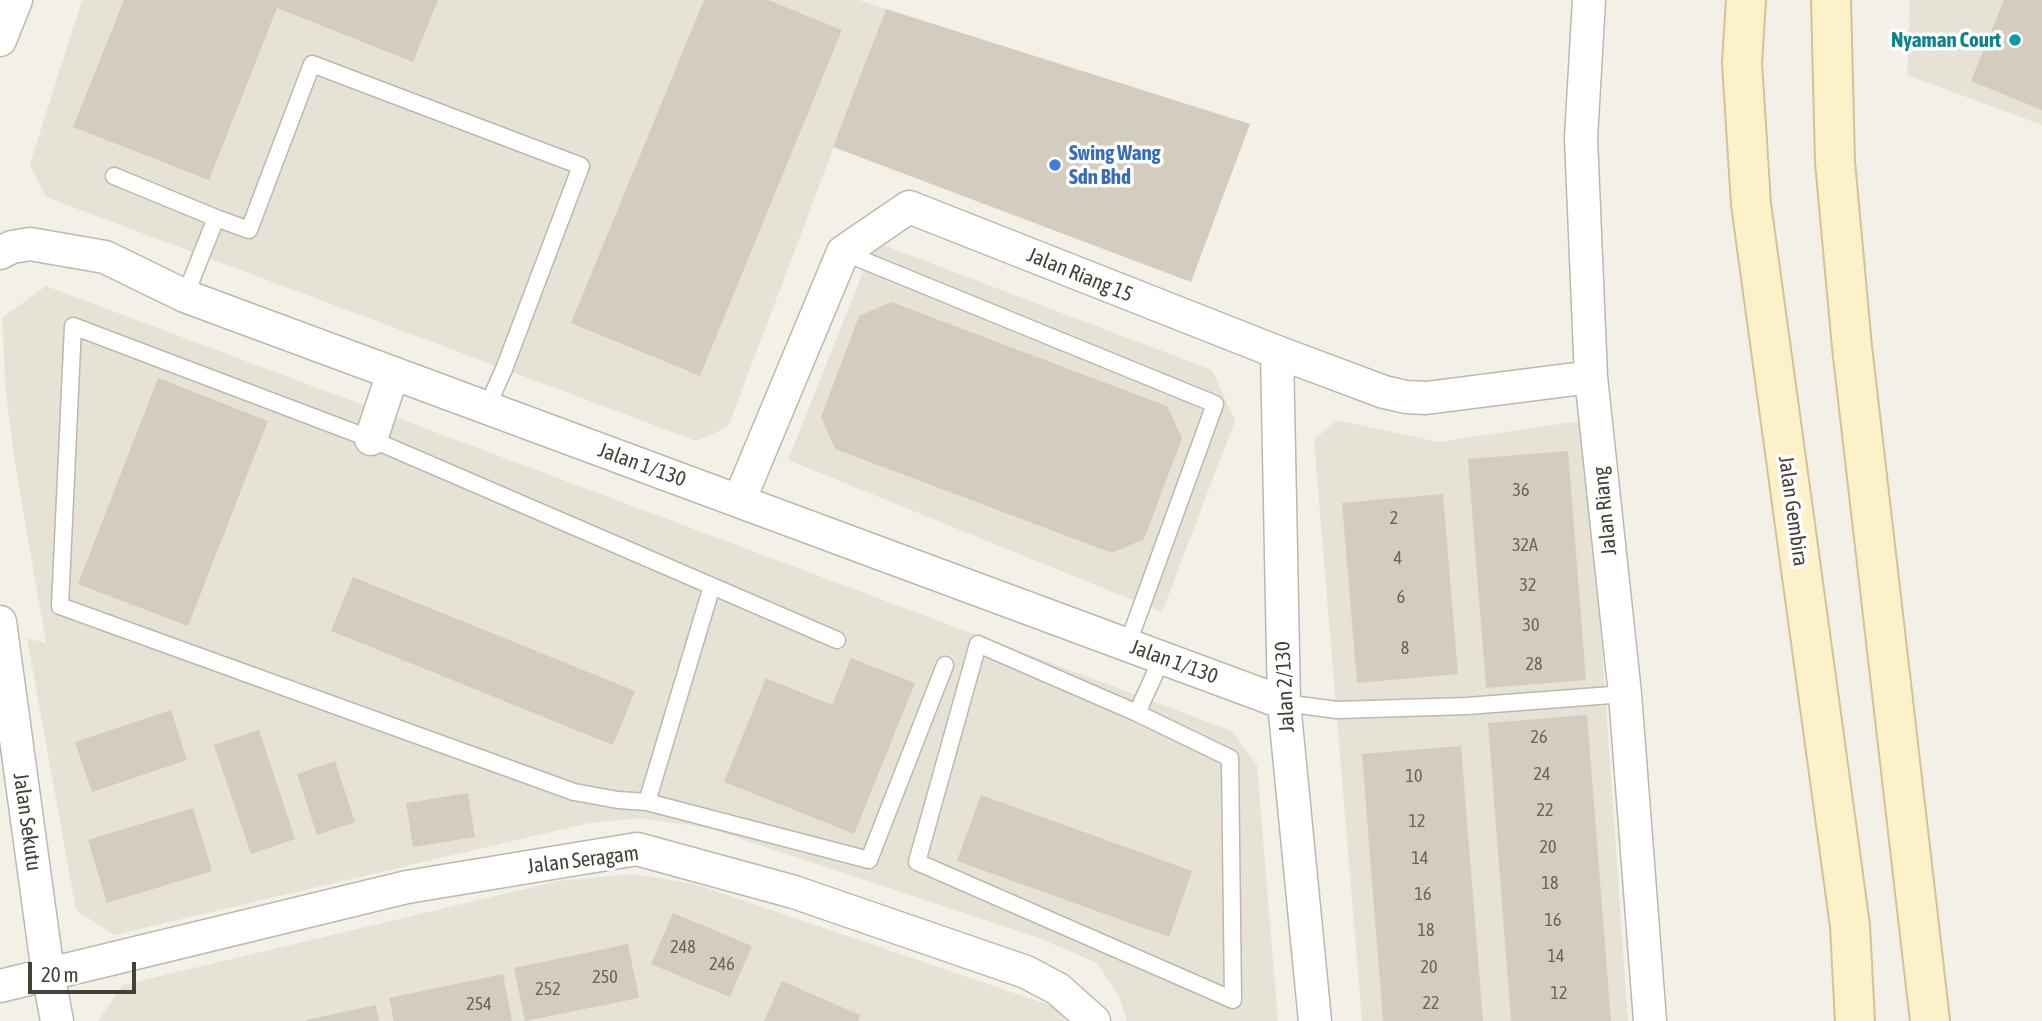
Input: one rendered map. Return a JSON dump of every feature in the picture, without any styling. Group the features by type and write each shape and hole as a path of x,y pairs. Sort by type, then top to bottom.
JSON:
{"main road":[{"name":"Jalan Gembira","path":"1746,0 1742,63 1751,204 1850,926 1855,1021"},
{"path":"1831,0 1835,162 1852,347 1930,1021"}],"street":[{"path":"0,40 16,0"},
{"name":"Jalan Riang","path":"1589,0 1581,138 1591,377 1625,694 1650,1021"},
{"name":"Jalan Riang 15","path":"843,252 909,207 1384,392 1426,398 1591,377"},
{"name":"Jalan 1/130","path":"0,253 12,247 30,244 105,257 185,296 1284,703"},
{"path":"739,501 843,252"},
{"name":"Jalan 2/130","path":"1277,352 1284,703 1315,1021"},
{"path":"371,439 393,373"},
{"name":"Jalan Sekutu","path":"0,622 48,973 57,1021"},
{"name":"Jalan Seragam","path":"0,986 407,887 638,849 794,892 1026,972 1058,989 1094,1021"}],"lane":[{"path":"114,176 249,230 313,64 581,166 487,407"},
{"path":"185,296 216,218"},
{"path":"843,252 1215,404 1128,646"},
{"path":"837,640 371,439 73,326 60,606 574,792 647,802 869,860 945,665"},
{"path":"647,802 712,586"},
{"path":"978,644 1137,713 1230,758 1233,1000 917,862 978,644"},
{"path":"1137,713 1162,658"},
{"path":"1284,703 1338,710 1466,706 1625,694"}],"shaded area":[{"path":"82,0 859,0 886,9 728,427 696,441 46,197 30,164"},
{"path":"1910,0 2042,0 2042,125 1907,75"},
{"path":"875,242 1212,370 1235,421 1162,612 788,460"},
{"path":"46,286 1232,731 1257,765 1278,1021 1127,1021 1120,998 1097,963 1034,936 708,828 642,818 589,823 114,935 76,910 27,638 46,643 15,463 6,394 2,318"},
{"path":"1336,420 1439,442 1586,420 1628,1021 1362,1021 1314,440"},
{"path":"633,874 695,884 1058,1008 1066,1021 98,1021 123,985 558,881"}],"building":[{"path":"124,0 438,0 413,62 277,8 209,180 73,127"},
{"path":"704,0 768,0 842,30 700,376 571,323"},
{"name":"Nyaman Court","path":"2004,0 2042,0 2042,110 1971,81"},
{"path":"886,9 1250,124 1191,282 833,147"},
{"path":"891,302 1167,406 1182,438 1144,539 1112,553 835,449 821,417 859,316"},
{"path":"158,378 268,421 188,626 78,584"},
{"path":"1568,451 1586,680 1486,688 1468,459"},
{"path":"1443,494 1458,674 1357,683 1342,503"},
{"path":"353,577 635,691 613,745 331,631"},
{"path":"851,658 915,683 854,834 724,782 766,678 832,705"},
{"path":"171,710 187,760 92,792 75,742"},
{"path":"1587,715 1611,1021 1511,1021 1488,723"},
{"path":"259,730 295,839 251,854 214,745"},
{"path":"1461,746 1483,1021 1383,1021 1362,754"},
{"path":"335,761 355,822 317,835 297,774"},
{"path":"468,793 475,837 413,847 406,803"},
{"path":"981,795 1192,871 1169,937 957,861"},
{"path":"193,808 212,871 107,903 88,840"},
{"path":"673,913 752,946 730,997 651,964"},
{"path":"628,944 639,998 525,1021 514,968"},
{"path":"503,974 512,1021 394,1021 389,998"},
{"path":"782,981 860,1015 858,1021 764,1021"},
{"path":"376,1005 379,1021 306,1021 306,1020"}],"place":[{"name":"Nyaman Court","path":"2015,40"},
{"name":"Swing Wang Sdn Bhd","path":"1055,165"}]}
